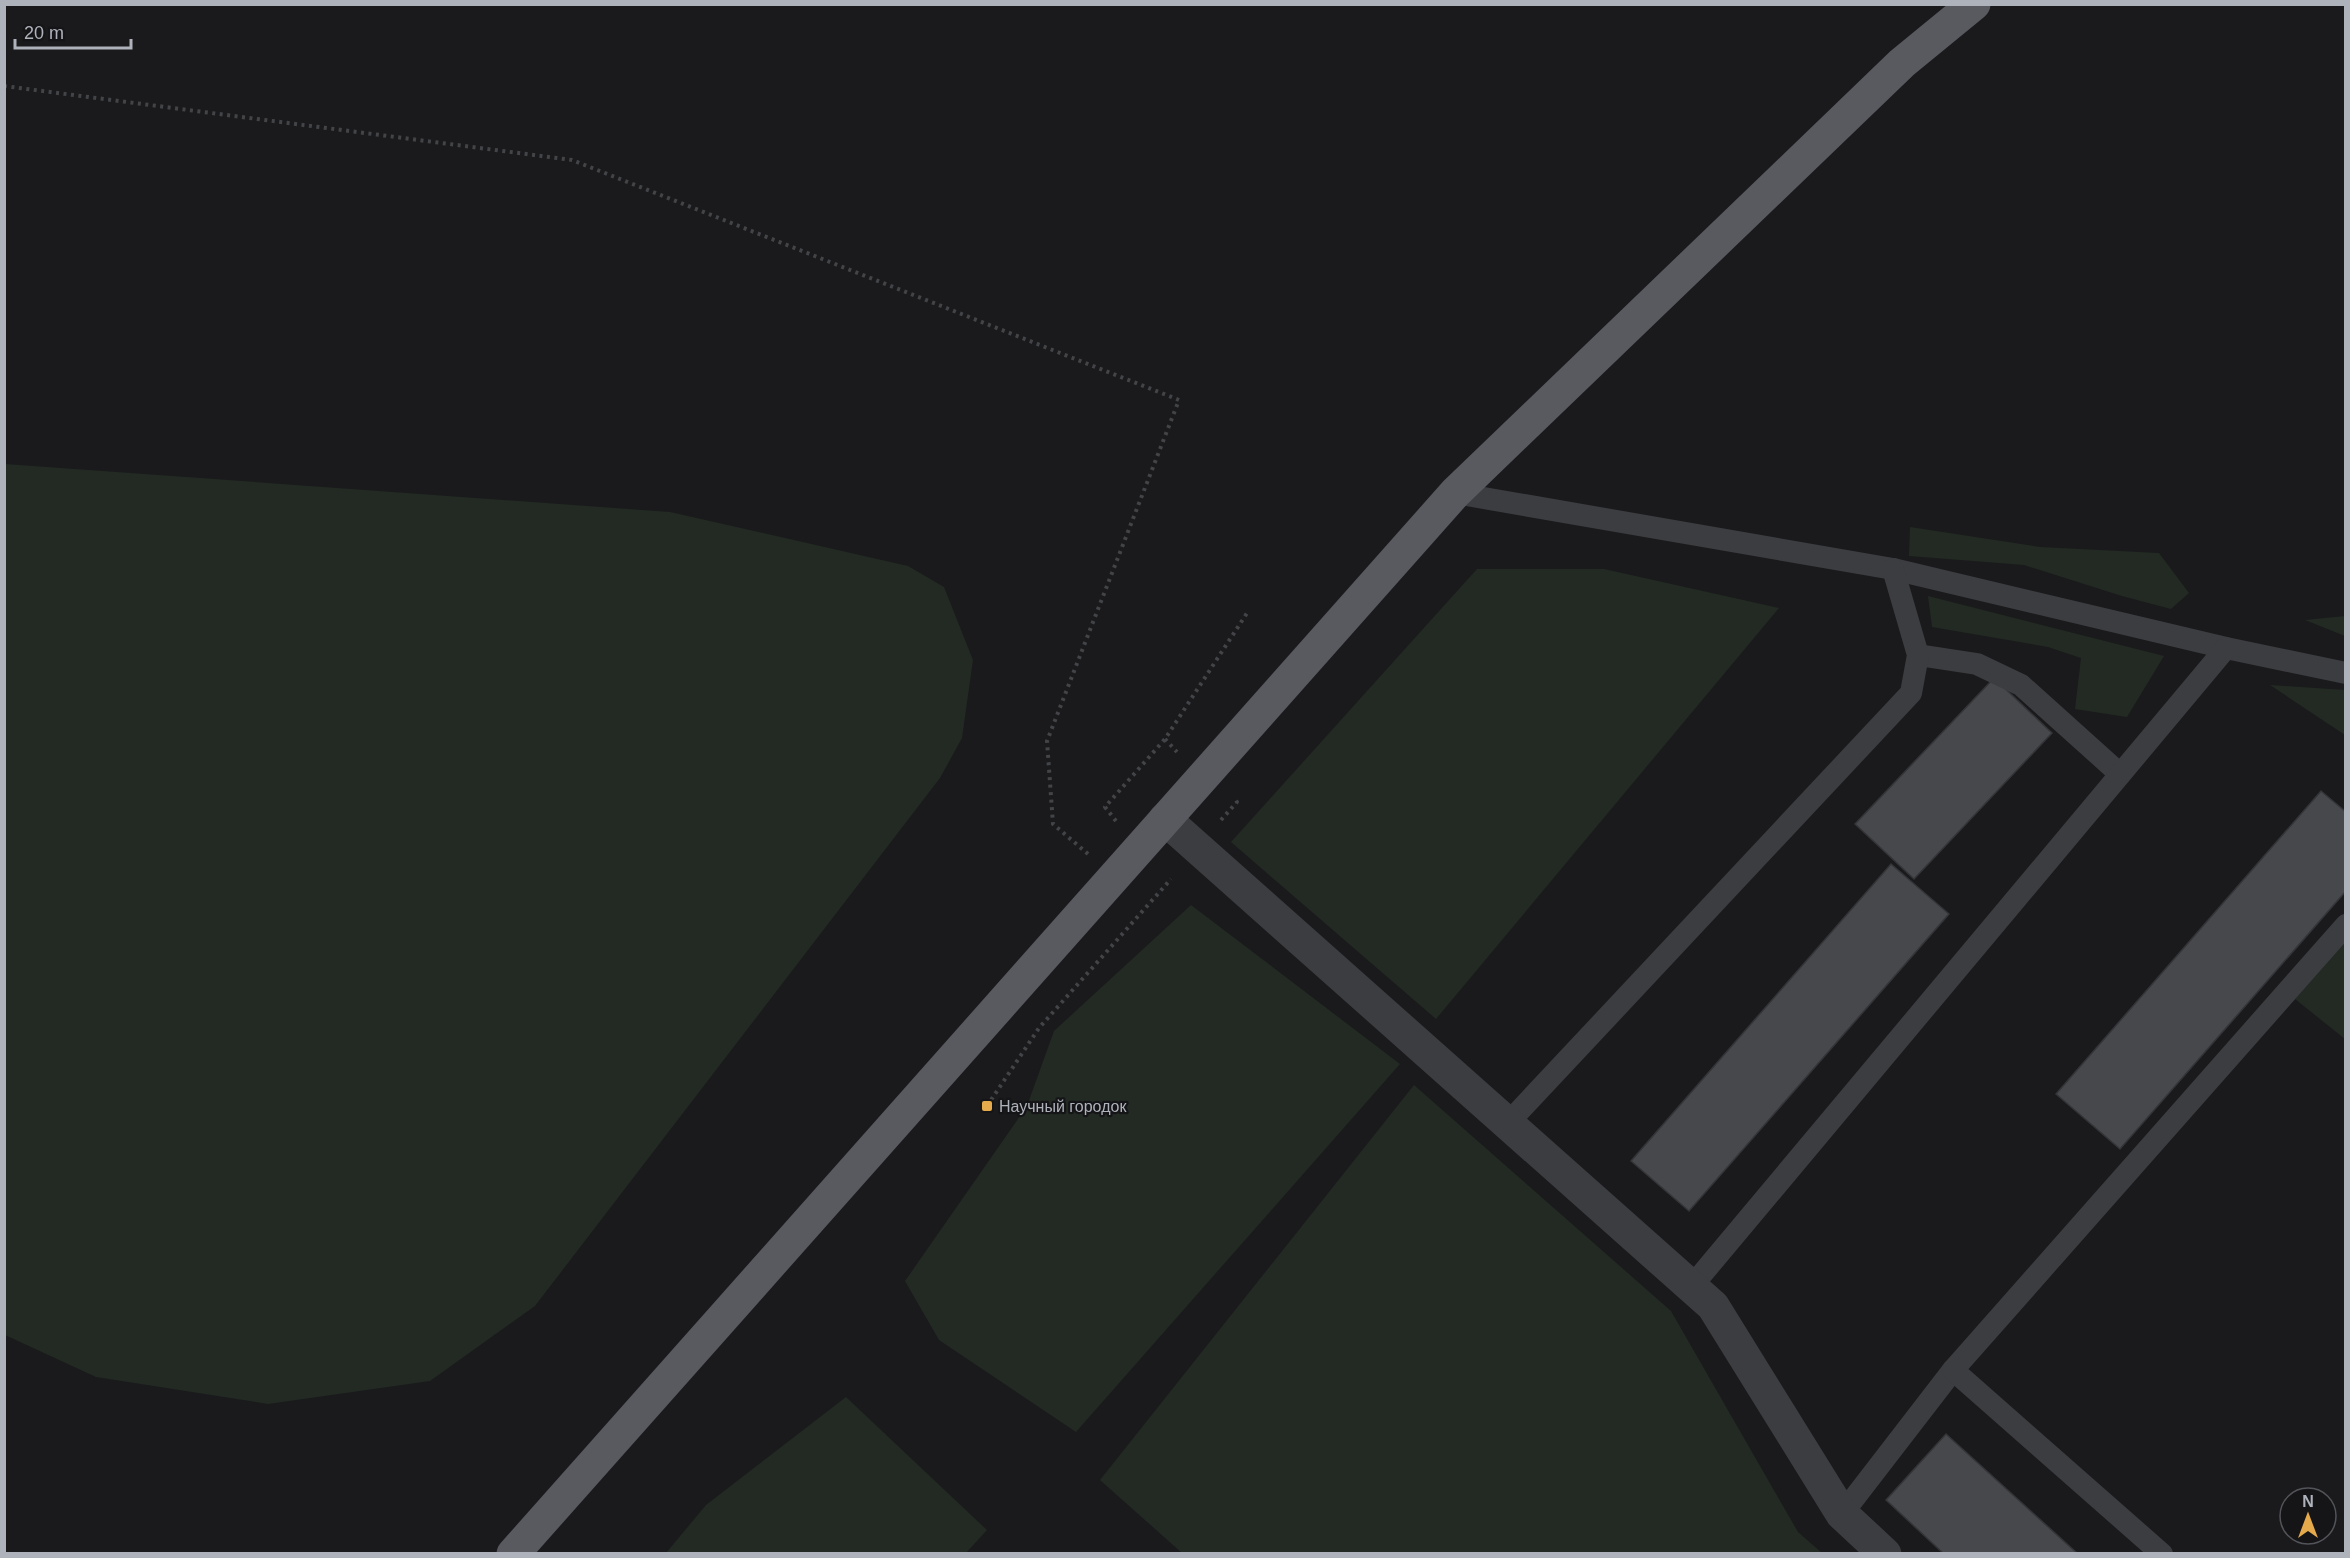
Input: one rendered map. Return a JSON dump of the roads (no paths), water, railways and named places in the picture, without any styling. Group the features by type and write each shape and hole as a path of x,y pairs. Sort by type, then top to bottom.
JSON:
{"main road":[{"path":"513,1554 1455,493 1902,63 1974,4"}],"street":[{"path":"1165,819 1713,1306 1842,1514 1885,1554"}],"lane":[{"path":"1455,493 1893,569 2226,648 2346,673"},
{"path":"1508,1123 1911,693 1918,655 1893,569"},
{"path":"1692,1286 2226,648"},
{"path":"1918,655 1977,664 2021,685 2120,774"},
{"path":"1842,1514 1953,1370 2346,925"},
{"path":"1953,1370 2162,1554"}],"place":[{"name":"Научный городок","path":"987,1106"}]}
